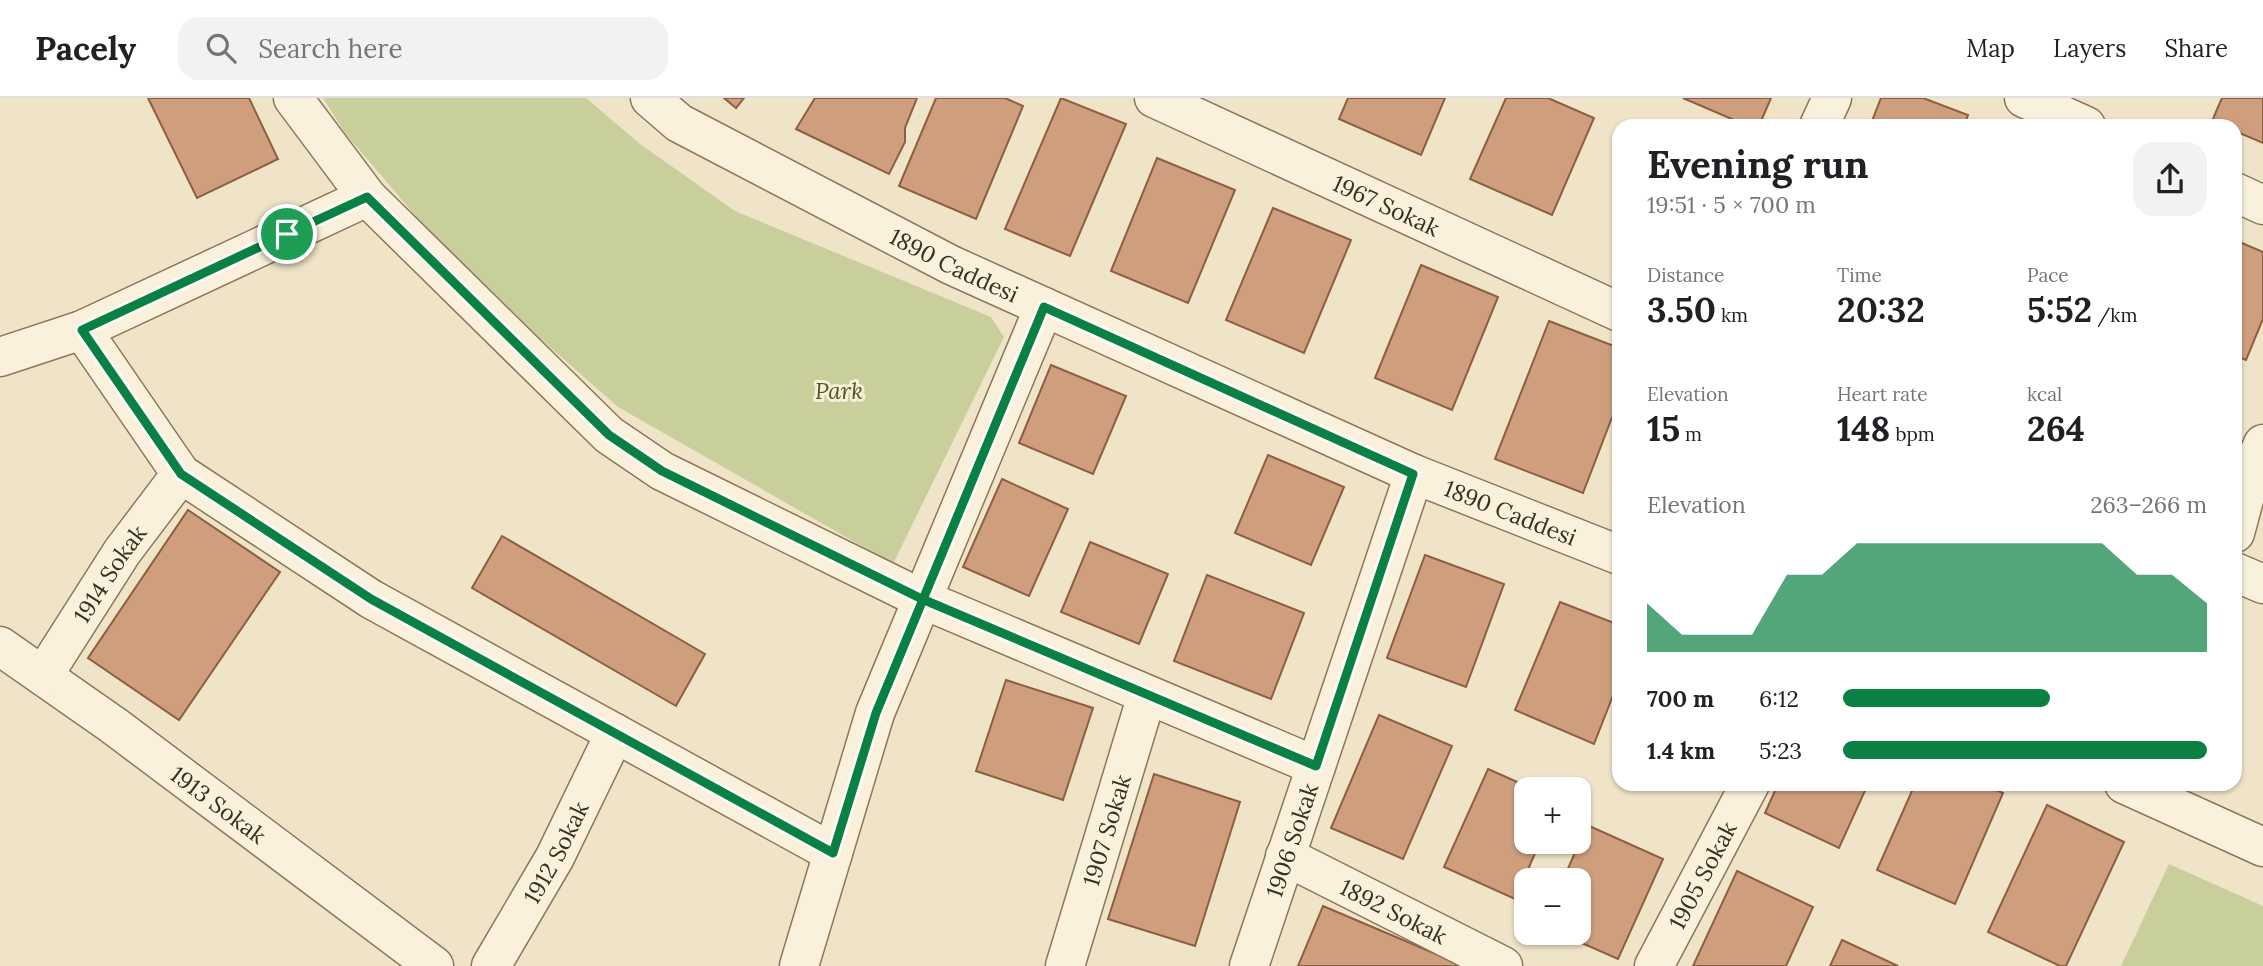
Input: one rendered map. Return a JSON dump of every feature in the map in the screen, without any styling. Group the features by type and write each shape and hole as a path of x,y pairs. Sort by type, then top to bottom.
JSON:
{"street":[{"path":"293,98 367,197 609,435 662,471 922,599 1316,766"},
{"name":"1890 Caddesi","path":"650,98 679,123 951,265 1413,474 1612,552"},
{"name":"1967 Sokak","path":"1154,98 1612,309"},
{"path":"1822,119 1832,98"},
{"path":"2024,98 2070,119"},
{"path":"2242,195 2263,205"},
{"path":"0,357 82,330 367,197"},
{"path":"799,966 876,713 1044,307"},
{"path":"82,330 181,474 371,599 833,853"},
{"path":"2242,507 2252,470 2263,444"},
{"name":"1914 Sokak","path":"43,676 122,552 181,474"},
{"name":"1906 Sokak","path":"1249,966 1413,474"},
{"path":"2242,575 2263,584"},
{"name":"1913 Sokak","path":"0,646 113,725 434,966"},
{"name":"1907 Sokak","path":"1065,966 1147,695"},
{"name":"1912 Sokak","path":"491,966 555,857 615,733"},
{"name":"1905 Sokak","path":"1654,966 1746,791"},
{"path":"2148,791 2263,848"},
{"name":"1892 Sokak","path":"1285,856 1503,966"}],"green space":[{"name":"Park","path":"323,98 586,98 640,144 735,211 991,317 1004,337 893,564 618,407 459,267 345,133"},
{"path":"2169,864 2263,906 2263,966 2121,966"}],"building":[{"path":"148,98 249,98 278,159 197,198"},
{"path":"724,98 744,98 736,108"},
{"path":"815,98 917,98 905,128 905,142 889,174 796,129"},
{"path":"936,98 1005,98 1023,106 976,219 899,186"},
{"path":"1061,98 1126,124 1070,256 1005,229"},
{"path":"1348,98 1445,98 1421,155 1339,119"},
{"path":"1506,98 1548,98 1594,118 1552,215 1470,179"},
{"path":"1683,98 1771,98 1762,119 1732,119"},
{"path":"1881,98 1923,98 1968,115 1967,119 1873,119"},
{"path":"2222,98 2263,98 2263,143 2242,134 2242,119 2213,119"},
{"path":"1157,158 1235,190 1188,303 1111,271"},
{"path":"1273,208 1351,240 1304,353 1226,320"},
{"path":"2242,243 2263,252 2263,319 2246,360 2242,359"},
{"path":"1421,265 1498,297 1452,410 1375,378"},
{"path":"1549,321 1612,345 1612,417 1583,493 1495,459"},
{"path":"1051,365 1126,396 1093,474 1019,443"},
{"path":"1268,455 1344,487 1311,565 1235,533"},
{"path":"1002,479 1068,509 1029,596 963,567"},
{"path":"188,510 280,572 179,720 88,658"},
{"path":"502,536 705,654 676,706 472,588"},
{"path":"1090,542 1168,574 1139,644 1061,612"},
{"path":"1425,555 1504,584 1466,687 1387,658"},
{"path":"1207,575 1304,613 1271,699 1174,661"},
{"path":"1560,602 1612,622 1612,698 1594,744 1515,710"},
{"path":"1006,680 1093,708 1063,800 976,771"},
{"path":"1379,715 1452,746 1403,859 1331,828"},
{"path":"1488,769 1514,781 1514,854 1535,854 1529,868 1514,868 1514,899 1444,867"},
{"path":"1154,774 1240,802 1195,946 1108,919"},
{"path":"1775,791 1865,791 1839,848 1765,813"},
{"path":"1912,791 2003,793 1955,904 1877,870"},
{"path":"2047,805 2124,842 2066,966 2060,966 1988,932"},
{"path":"1591,827 1663,859 1618,959 1586,945 1591,945 1591,868 1568,868 1574,854 1591,854"},
{"path":"1737,871 1813,907 1786,966 1693,966"},
{"path":"1323,906 1464,966 1298,966"},
{"path":"1842,940 1898,966 1830,966"}],"route":[{"path":"287,234 82,330 181,474 371,599 833,853 876,713 922,599 1044,307 1413,474 1316,766 922,599 662,471 609,435 367,197 287,234"}]}
